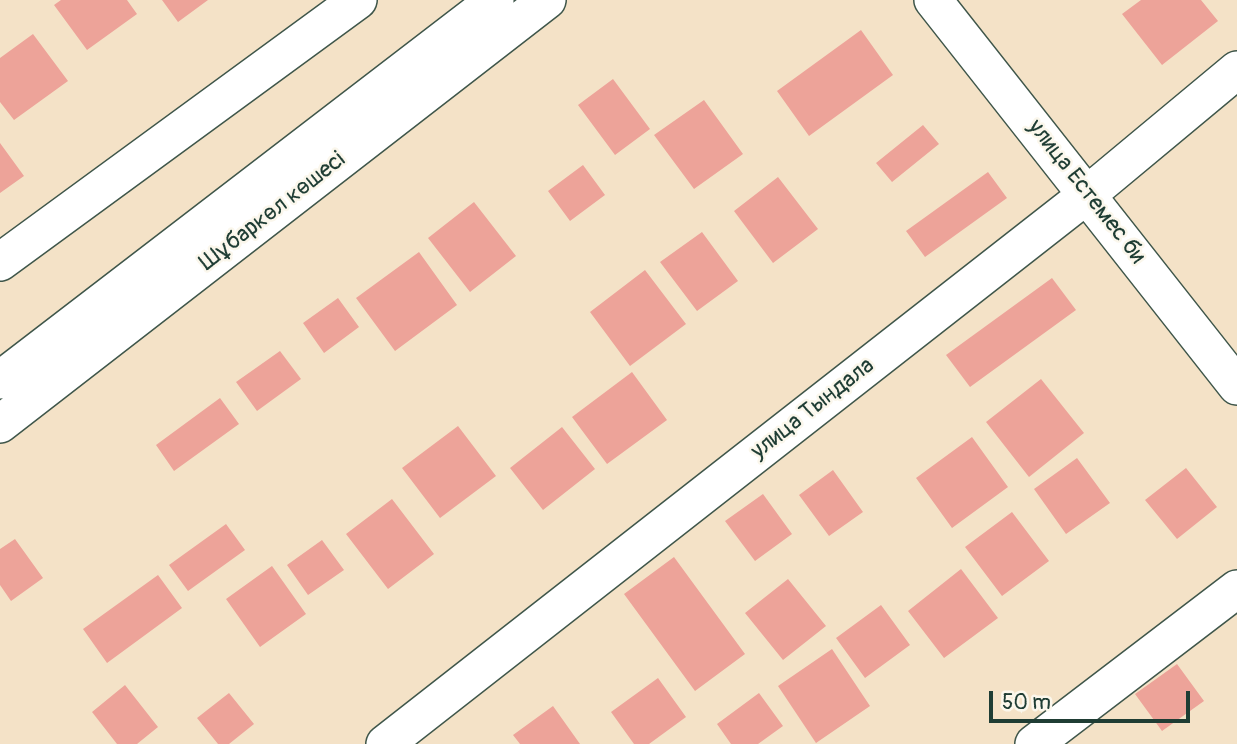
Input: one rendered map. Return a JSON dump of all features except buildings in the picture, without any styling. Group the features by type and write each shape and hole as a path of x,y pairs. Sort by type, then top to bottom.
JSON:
{"street":[{"path":"0,262 358,0"},
{"name":"Шұбаркөл көшесі","path":"0,380 495,0"},
{"name":"Шұбаркөл көшесі","path":"0,424 547,0"},
{"name":"улица Естемес би","path":"933,0 1237,386"},
{"name":"улица Тындала","path":"384,744 1088,194 1237,70"},
{"path":"1034,744 1237,589"}]}
